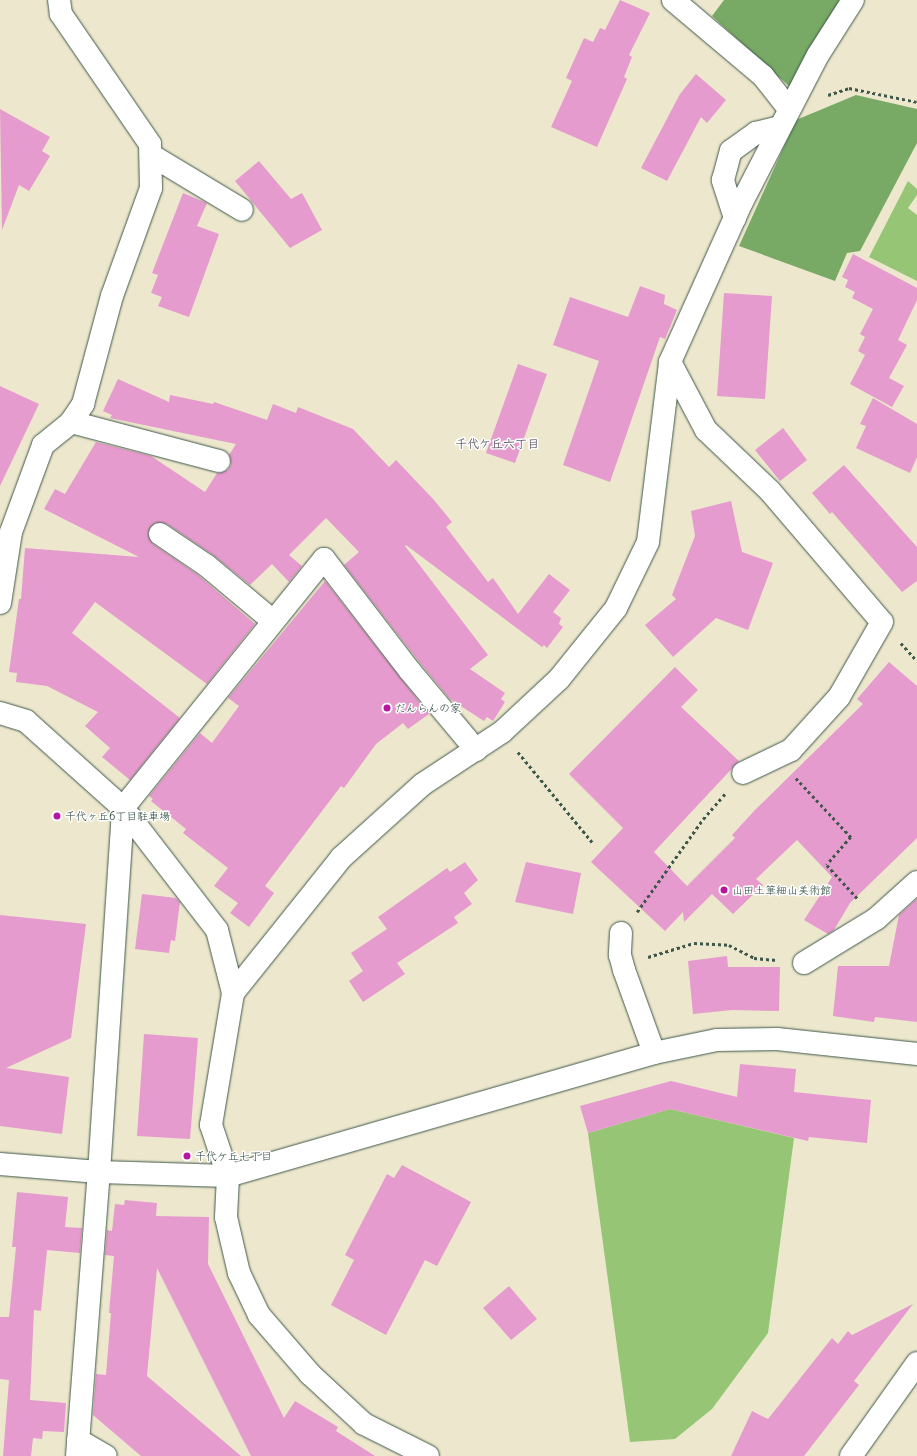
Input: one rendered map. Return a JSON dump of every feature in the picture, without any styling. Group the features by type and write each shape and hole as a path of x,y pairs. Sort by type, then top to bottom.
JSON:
{"street":[{"path":"0,603 11,532 43,445 70,422 83,404 112,296 151,188 150,144 61,14 59,0"},
{"path":"673,0 764,76 785,118"},
{"path":"234,993 341,858 423,784 502,732 559,679 616,608 648,542 670,362 735,218 785,118 818,55 854,0"},
{"path":"735,218 723,180 731,151 756,132 785,118"},
{"path":"151,155 242,210"},
{"path":"670,362 706,430 770,491 882,622 839,697 791,750 744,773"},
{"path":"70,422 219,461"},
{"path":"160,534 206,565 274,621"},
{"path":"106,1456 77,1448 99,1172 122,808 324,559 410,671 476,750"},
{"path":"0,713 26,721 122,808 217,930 234,993 211,1125 228,1176 226,1217 239,1273 258,1315 310,1374 364,1424 428,1456"},
{"path":"804,963 876,919 917,882"},
{"path":"621,933 620,955 624,970 654,1053"},
{"path":"0,1164 99,1172 228,1176 654,1053 717,1040 777,1039 917,1054"},
{"path":"851,1456 917,1363"}],"path":[{"path":"785,118 828,95 849,88 917,102"},
{"path":"502,732 592,843"},
{"path":"776,757 851,837 827,865 876,919"},
{"path":"621,933 703,819 744,773"},
{"path":"624,970 649,956 694,943 729,945 754,958 804,963"}],"green space":[{"path":"724,0 843,0 791,88 712,16"},
{"path":"856,95 917,109 917,143 860,251 847,253 835,281 739,246 796,120"},
{"path":"908,181 917,189 917,195 908,208 917,215 917,281 869,257"},
{"path":"670,1109 794,1138 768,1333 712,1409 675,1439 630,1442 588,1133"}],"building":[{"path":"620,0 650,13 629,55 632,57 624,77 627,79 597,147 551,127 572,81 566,78 584,38 593,42 600,28 605,30"},
{"path":"696,74 726,100 707,123 701,117 667,181 641,168 680,94"},
{"path":"0,109 50,137 42,151 50,156 29,191 19,185 2,230"},
{"path":"259,161 291,199 302,193 322,230 290,248 235,181"},
{"path":"183,193 207,203 197,226 219,234 189,317 158,306 162,297 151,293 158,275 152,273"},
{"path":"853,254 917,288 917,300 898,340 907,345 889,378 904,386 892,407 850,384 865,355 858,351 865,337 860,334 873,309 852,298 855,292 845,287 848,280 842,277"},
{"path":"640,286 665,295 664,304 677,310 665,339 660,337 610,482 563,465 599,361 553,345 570,297 628,317"},
{"path":"724,293 772,296 765,399 717,396"},
{"path":"518,364 547,374 515,463 486,453"},
{"path":"118,379 169,402 170,395 213,404 214,402 267,420 273,404 296,413 298,407 353,429 389,467 396,460 434,500 452,522 446,527 488,582 493,578 518,614 549,574 570,590 553,612 561,618 559,624 563,627 547,648 544,645 542,647 406,545 405,546 488,655 470,669 505,693 501,699 505,702 493,721 487,717 484,721 450,699 420,663 344,565 359,552 326,518 289,555 302,566 289,582 272,564 250,585 213,555 167,524 155,523 148,533 153,544 198,575 255,624 207,684 95,602 72,633 180,718 130,780 102,757 110,748 85,726 98,712 47,686 16,682 17,673 9,672 19,599 21,599 25,548 139,557 44,509 55,489 65,494 96,442 151,456 205,492 217,473 228,470 231,465 229,455 236,444 110,418 112,415 103,411"},
{"path":"0,386 39,404 0,486"},
{"path":"873,398 917,424 917,457 910,473 856,448 866,426 860,424"},
{"path":"783,428 807,460 780,481 755,450"},
{"path":"844,465 917,547 917,581 902,592 832,512 830,514 812,493"},
{"path":"731,501 742,552 773,563 748,630 716,618 673,657 645,625 676,599 672,595 695,536 691,511"},
{"path":"325,581 429,714 408,729 403,723 376,744 344,788 341,786 265,886 274,893 249,927 230,913 238,903 214,886 228,868 183,833 186,829 151,801 153,799 149,796 200,733 212,743 239,706 228,698"},
{"path":"889,662 917,686 917,838 850,903 834,930 828,934 804,920 832,877 797,840 756,879 763,885 733,914 712,894 684,922 683,912 665,931 591,862 623,828 569,774 675,667 698,690 681,707 739,761 654,852 687,886 735,838 732,835 755,810 863,704 857,699"},
{"path":"465,862 478,880 464,893 472,904 454,917 458,923 397,963 405,974 363,1002 349,981 363,971 351,953 387,929 378,917 447,868 450,872"},
{"path":"526,862 581,873 573,914 515,902"},
{"path":"142,894 176,898 180,902 175,941 171,940 169,953 135,949"},
{"path":"917,899 917,1022 875,1017 874,1022 833,1016 838,966 889,966 899,915"},
{"path":"0,915 86,924 71,1038 6,1068 69,1077 62,1134 0,1126"},
{"path":"727,956 728,967 780,967 779,1011 732,1010 693,1014 688,961"},
{"path":"144,1034 198,1038 190,1139 137,1136"},
{"path":"740,1064 796,1069 794,1092 871,1100 867,1143 809,1137 808,1141 670,1109 588,1133 580,1106 671,1081 737,1097"},
{"path":"402,1165 471,1202 437,1266 425,1260 386,1335 331,1305 354,1260 345,1255 387,1174 394,1178"},
{"path":"17,1192 68,1197 65,1227 82,1228 80,1253 47,1250 41,1311 34,1310 30,1400 66,1403 64,1432 43,1431 42,1439 33,1438 31,1456 3,1456 9,1380 0,1379 0,1317 9,1317 16,1247 12,1247"},
{"path":"125,1200 157,1203 156,1216 209,1217 208,1264 284,1418 295,1401 338,1427 336,1431 375,1456 251,1456 157,1268 147,1376 241,1456 141,1456 93,1415 96,1374 106,1375 111,1313 109,1313 114,1256 105,1255 107,1230 112,1231 115,1204 124,1205"},
{"path":"509,1286 537,1319 511,1340 483,1308"},
{"path":"913,1304 854,1381 859,1385 804,1456 731,1456 752,1411 768,1419 832,1338 838,1344 848,1331 852,1335"}],"place":[{"name":"だんらんの家","path":"387,708"},
{"name":"千代ヶ丘6丁目駐車場","path":"57,816"},
{"name":"山田土筆細山美術館","path":"724,890"},
{"name":"千代ケ丘七丁目","path":"187,1156"}],"district":[{"name":"千代ケ丘六丁目","path":"497,444"}]}
